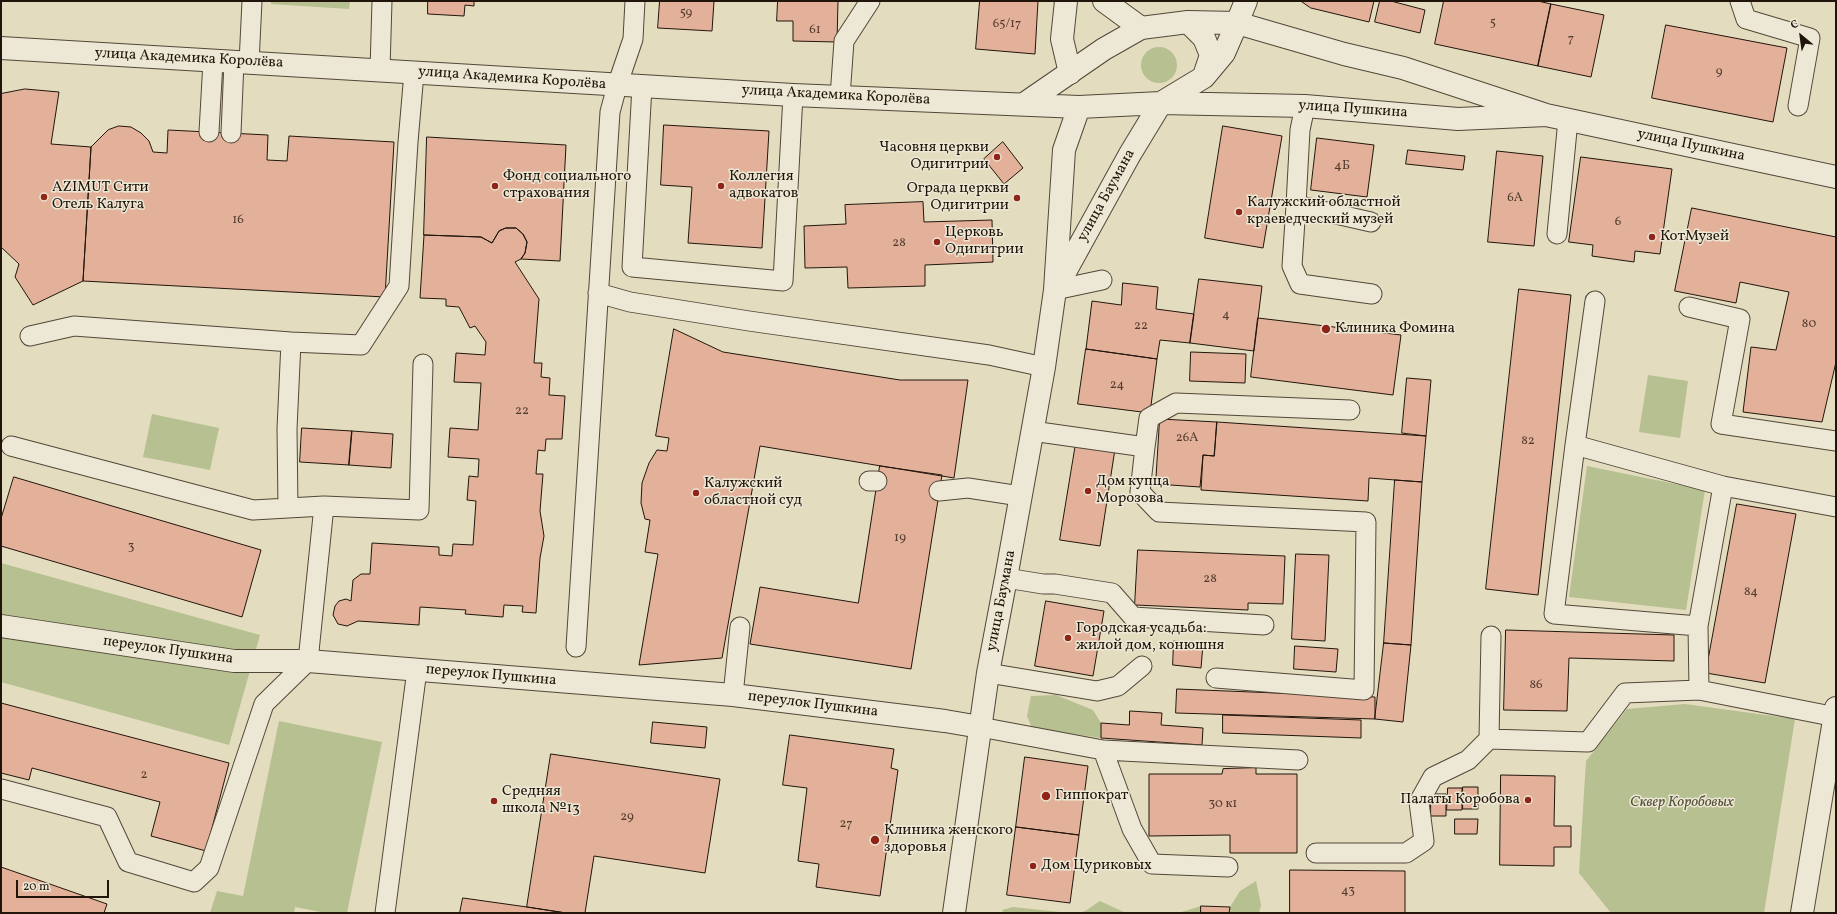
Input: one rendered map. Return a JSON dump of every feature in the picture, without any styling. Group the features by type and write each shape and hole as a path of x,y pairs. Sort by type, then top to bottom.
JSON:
{"street":[{"path":"1066,1 1062,39 1070,73 1071,95 1079,107"},
{"path":"1024,104 1104,49 1142,28 1104,1"},
{"path":"1161,103 1204,76 1224,53 1246,1"},
{"path":"1188,22 1204,38 1211,55 1204,76"},
{"name":"улица Пушкина","path":"1142,28 1188,22 1237,23 1344,54 1403,68 1546,115 1836,177"},
{"name":"улица Академика Королёва","path":"2,53 232,62 380,70 617,86 1079,107"},
{"name":"улица Пушкина","path":"1079,107 1161,103 1305,106 1458,119 1546,115"},
{"name":"улица Баумана","path":"1055,290 1130,154 1161,103"},
{"name":"улица Баумана","path":"954,913 988,673 1044,367 1055,290 1064,150 1079,107"},
{"name":"переулок Пушкина","path":"1,626 234,661 308,661 733,695 945,721 980,727"},
{"path":"1802,913 1836,714"}],"lane":[{"path":"210,132 252,1"},
{"path":"380,70 382,1"},
{"path":"576,647 610,112 632,39 635,1"},
{"path":"840,97 844,41 870,1"},
{"path":"1740,1 1746,19 1810,38 1798,106"},
{"path":"231,133 232,62"},
{"path":"30,336 74,326 291,342 360,345 399,286 414,73"},
{"path":"642,86 632,267 783,281 792,95"},
{"path":"1305,106 1300,130 1292,266 1300,284 1372,294"},
{"path":"1558,234 1568,120"},
{"path":"1296,205 1371,222"},
{"path":"1055,290 1102,280"},
{"path":"598,293 630,302 749,321 989,355 1044,367"},
{"path":"1594,301 1554,614 1698,626"},
{"path":"1689,307 1740,319 1721,424 1836,441"},
{"path":"288,508 287,422 291,342"},
{"path":"11,446 253,510 324,506 419,510 423,364"},
{"path":"1216,678 1364,690 1366,522 1159,512 1140,492 1149,418 1176,403 1350,410"},
{"path":"1032,431 1145,447"},
{"path":"1575,445 1723,486 1836,507"},
{"path":"1700,690 1698,626 1723,486"},
{"path":"940,491 968,488 1020,496"},
{"path":"1,789 107,817 128,862 194,882 208,868 264,704 308,661 324,506"},
{"path":"1006,578 1112,593 1133,617 1264,625"},
{"path":"733,695 740,627"},
{"path":"1316,853 1406,853 1424,841 1419,802 1433,777 1468,760 1489,739 1491,636"},
{"path":"988,673 1097,691 1118,686 1142,666"},
{"path":"385,913 416,670"},
{"path":"1489,739 1588,742 1625,692 1700,690 1836,714"},
{"path":"980,727 1103,750 1298,760"},
{"path":"1103,750 1132,828 1152,864 1228,867"}],"green space":[{"path":"271,1 350,1 349,9 271,4"},
{"path":"1163,47 1172,52 1176,58 1176,72 1172,78 1163,83 1155,83 1146,78 1142,72 1141,61 1146,52 1152,48"},
{"path":"1648,375 1688,381 1680,438 1639,432"},
{"path":"152,414 219,428 210,470 143,457"},
{"path":"1587,466 1705,490 1686,610 1569,597"},
{"path":"1,563 260,635 229,745 1,682"},
{"path":"1056,695 1093,710 1101,723 1101,738 1032,728 1027,716 1031,696"},
{"name":"Сквер Коробовых","path":"1685,704 1795,719 1764,913 1611,913 1579,873 1586,761 1627,709"},
{"path":"279,721 382,742 347,913 326,913 295,907 294,913 210,913 217,891 243,896"},
{"path":"1256,881 1261,905 1259,913 1178,913 1201,906 1230,907 1240,891"},
{"path":"1100,901 1126,913 1078,913 1085,911"},
{"path":"1013,907 1069,913 1004,913 1002,910"}],"building":[{"path":"428,1 474,1 474,6 465,5 464,16 428,14"},
{"path":"660,1 714,1 712,31 658,28"},
{"path":"778,1 838,1 837,42 793,41 793,21 777,21"},
{"path":"980,1 1038,1 1035,54 976,49"},
{"path":"1301,1 1374,1 1369,22 1311,8"},
{"path":"1380,1 1391,1 1425,10 1420,33 1375,22"},
{"path":"1444,1 1538,1 1551,4 1538,66 1435,44"},
{"path":"1551,4 1604,15 1591,77 1538,66"},
{"path":"1666,25 1787,48 1773,122 1652,98"},
{"name":"AZIMUT Сити Отель Калуга","path":"25,89 59,92 51,144 91,147 83,281 33,305 15,277 19,264 1,247 1,94"},
{"name":"Коллегия адвокатов","path":"664,125 769,131 762,248 688,243 692,187 661,185"},
{"path":"119,126 131,127 141,133 149,141 153,152 167,153 168,130 268,135 267,160 287,161 289,136 394,142 385,297 83,281 91,147 108,130"},
{"name":"Калужский областной краеведческий музей","path":"1223,126 1282,136 1263,248 1205,238"},
{"name":"Фонд социального страхования","path":"427,137 566,145 560,261 521,259 525,253 527,242 523,234 516,228 506,228 499,231 492,243 481,237 424,235"},
{"path":"1317,138 1374,145 1367,197 1311,190"},
{"path":"1003,142 1023,168 1004,184 984,159"},
{"path":"1408,150 1465,156 1463,170 1406,164"},
{"path":"1497,151 1543,156 1534,246 1488,242"},
{"path":"1581,157 1672,169 1660,254 1635,251 1634,262 1592,256 1593,245 1569,242"},
{"path":"923,202 924,222 992,220 993,262 925,265 925,286 848,288 847,267 805,268 804,226 846,224 845,205"},
{"path":"1692,208 1836,237 1836,362 1822,422 1743,412 1751,347 1776,350 1789,292 1740,282 1736,303 1675,291"},
{"path":"506,228 516,228 523,234 527,242 525,253 521,259 515,262 539,299 534,363 542,363 541,377 550,378 549,395 565,396 562,439 546,439 545,451 538,450 536,474 543,474 540,511 544,536 540,558 536,613 522,612 523,606 504,605 503,617 465,614 466,610 420,607 419,625 358,621 347,626 338,624 333,615 335,606 339,601 346,599 351,601 353,580 361,574 370,574 372,543 439,547 439,555 452,556 453,544 473,545 476,501 467,500 469,476 478,477 479,459 448,457 450,428 478,430 481,383 454,382 456,353 485,355 486,342 475,326 470,328 459,307 446,306 446,299 420,298 424,235 481,237 492,243 499,231"},
{"path":"1199,279 1262,286 1254,351 1190,343"},
{"path":"1123,283 1158,287 1156,309 1194,314 1190,343 1160,340 1157,359 1086,349 1092,301 1121,305"},
{"path":"1519,289 1571,295 1538,595 1486,589"},
{"path":"1258,318 1401,335 1393,395 1251,377"},
{"name":"Калужский областной суд","path":"674,329 723,352 900,380 968,380 954,478 760,446 722,658 639,665 658,554 645,552 650,520 645,519 641,503 642,483 649,463 657,450 667,451 669,438 656,436"},
{"path":"1086,349 1157,359 1150,413 1078,404"},
{"path":"1191,352 1246,354 1245,383 1190,381"},
{"path":"1407,378 1431,380 1426,436 1402,433"},
{"path":"1160,419 1217,422 1214,456 1203,455 1200,487 1156,484"},
{"path":"1217,422 1426,436 1422,482 1369,478 1368,501 1201,490 1203,455 1214,456"},
{"path":"302,428 352,431 349,465 300,462"},
{"path":"352,431 393,434 391,468 349,465"},
{"path":"1076,443 1115,449 1100,546 1060,540"},
{"path":"880,466 942,475 911,669 750,644 760,587 858,603"},
{"path":"14,477 261,550 242,617 1,546 1,519"},
{"path":"1395,480 1422,482 1411,645 1384,643"},
{"path":"1737,504 1796,514 1765,683 1706,673"},
{"path":"1138,550 1285,556 1283,604 1248,603 1248,610 1135,605"},
{"path":"1296,554 1329,555 1325,641 1292,639"},
{"path":"1046,601 1104,611 1093,676 1035,666"},
{"path":"1506,630 1674,635 1674,661 1569,658 1567,711 1504,710"},
{"path":"1174,641 1203,644 1201,668 1173,665"},
{"path":"1384,643 1411,645 1403,722 1375,719"},
{"path":"1295,646 1338,649 1336,672 1294,669"},
{"path":"1177,689 1375,697 1375,719 1176,713"},
{"path":"1,703 229,763 206,851 151,836 160,802 32,768 29,780 1,773"},
{"path":"1130,711 1162,713 1161,725 1203,728 1202,745 1101,738 1101,723 1129,725"},
{"path":"1223,715 1361,720 1361,738 1223,733"},
{"path":"653,722 707,727 705,748 651,743"},
{"path":"790,735 894,749 891,768 898,770 880,896 816,887 819,864 798,861 807,788 783,785"},
{"path":"551,754 720,779 705,873 594,856 585,913 566,913 527,907"},
{"path":"1025,757 1088,766 1079,835 1016,827"},
{"path":"1256,768 1256,774 1297,774 1297,853 1230,853 1230,835 1149,836 1149,774 1222,774 1223,769"},
{"path":"1501,775 1555,776 1554,826 1571,826 1571,847 1554,847 1554,866 1500,865"},
{"path":"1463,787 1478,787 1478,809 1463,809"},
{"path":"1448,788 1462,788 1462,810 1447,810"},
{"path":"1431,794 1446,794 1446,816 1431,816"},
{"path":"1455,819 1478,819 1477,834 1455,834"},
{"path":"1016,827 1079,835 1070,903 1007,895"},
{"path":"1,867 107,904 104,913 1,913"},
{"path":"1290,870 1405,871 1405,913 1290,913"},
{"path":"463,898 527,907 566,913 460,913"},
{"path":"1201,906 1230,907 1229,913 1201,913"}],"place":[{"name":"Часовня церкви Одигитрии","path":"997,157"},
{"name":"Фонд социального страхования","path":"495,186"},
{"name":"Коллегия адвокатов","path":"721,186"},
{"name":"AZIMUT Сити Отель Калуга","path":"44,197"},
{"name":"Ограда церкви Одигитрии","path":"1017,198"},
{"name":"Калужский областной краеведческий музей","path":"1239,212"},
{"name":"КотМузей","path":"1652,237"},
{"name":"Церковь Одигитрии","path":"937,242"},
{"name":"Клиника Фомина","path":"1326,329"},
{"name":"Дом купца Морозова","path":"1088,491"},
{"name":"Калужский областной суд","path":"696,493"},
{"name":"Городская усадьба: жилой дом, конюшня","path":"1068,638"},
{"name":"Гиппократ","path":"1046,796"},
{"name":"Палаты Коробова","path":"1528,800"},
{"name":"Средняя школа №13","path":"494,801"},
{"name":"Клиника женского здоровья","path":"875,840"},
{"name":"Дом Цуриковых","path":"1033,866"}]}
